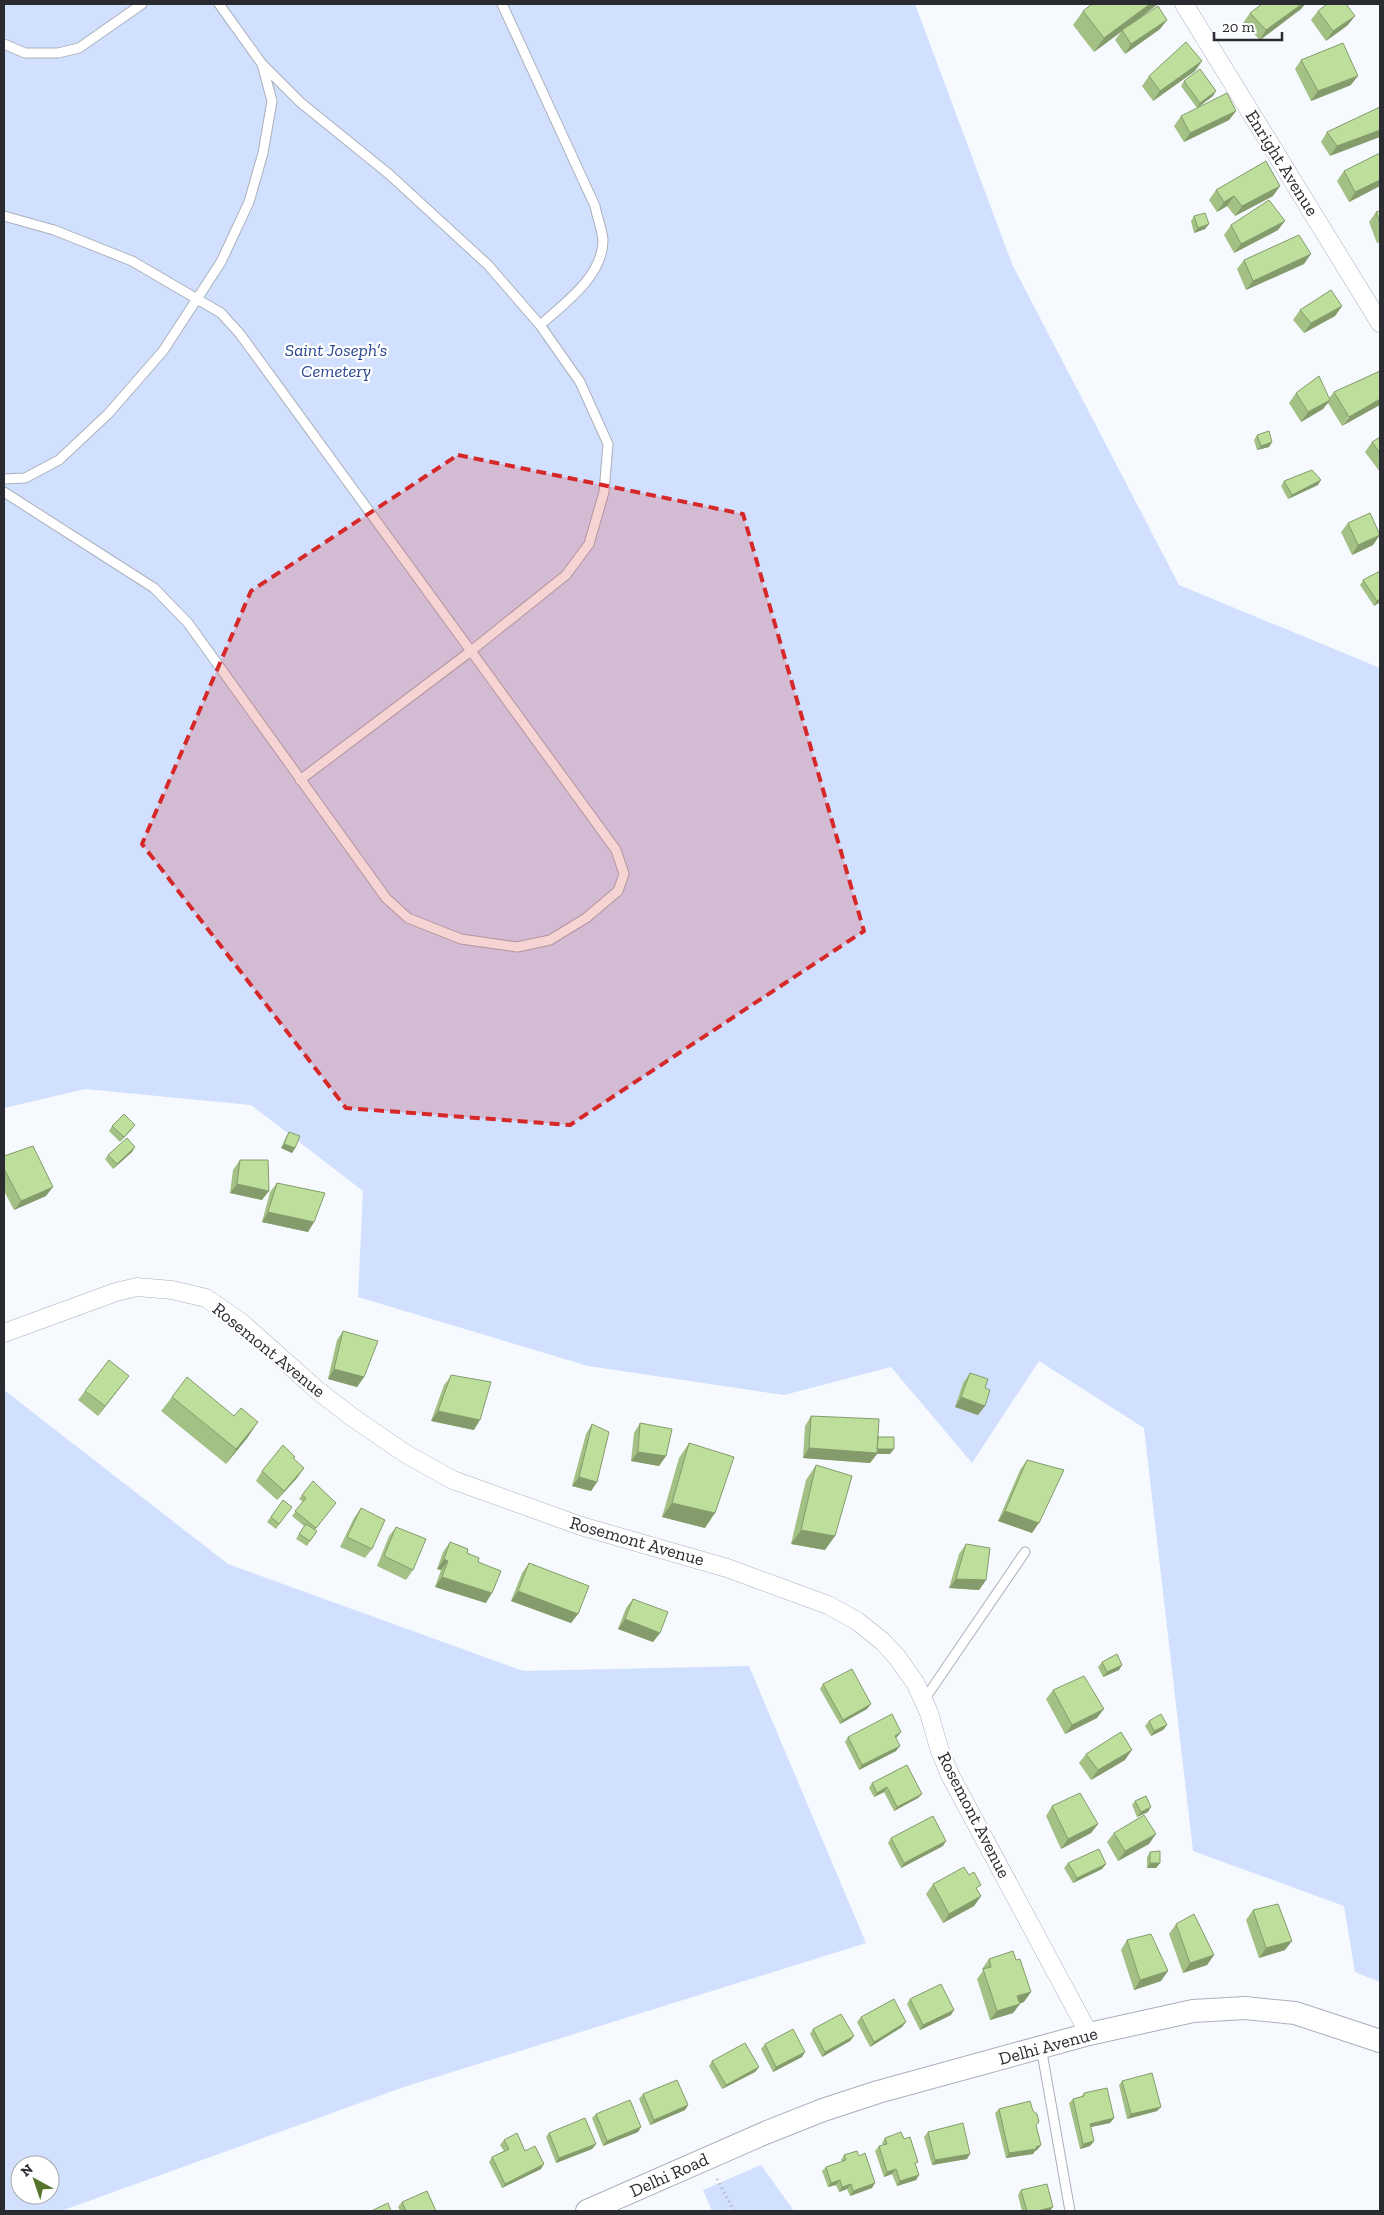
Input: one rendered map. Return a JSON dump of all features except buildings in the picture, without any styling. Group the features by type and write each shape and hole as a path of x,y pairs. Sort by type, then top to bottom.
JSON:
{"street":[{"name":"Enright Avenue","path":"1184,4 1380,323"},
{"name":"Rosemont Avenue","path":"4,1333 116,1292 137,1287 172,1290 206,1298 242,1324 352,1417 406,1454 453,1480 581,1526 727,1568 828,1605 857,1621 882,1641 897,1657 916,1684 924,1700 950,1775 1089,2034"},
{"name":"Delhi Avenue","path":"715,2154 823,2110 878,2092 1089,2034 1193,2011 1245,2008 1295,2013 1380,2041"},
{"name":"Delhi Road","path":"587,2211 715,2154"}],"lane":[{"path":"4,44 25,53 58,53 79,48 142,4"},
{"path":"219,4 262,64 300,102 390,175 488,265 540,325 580,382 608,444 604,492 589,544 566,575 471,651 300,780"},
{"path":"502,4 595,206 602,240 596,268 578,291 540,325"},
{"path":"4,479 25,478 59,460 108,414 163,352 221,262 249,202 263,153 272,101 262,64"},
{"path":"4,216 54,230 132,261 221,313 240,334 616,850 624,874 618,891 586,918 550,940 517,947 461,939 408,918 386,898 188,623 154,588 4,492"},
{"path":"924,1700 1025,1552"},
{"path":"1041,2047 1070,2211"}],"path":[{"path":"715,2154 734,2211"}],"highlighted area":[{"path":"458,455 743,514 864,931 570,1125 346,1108 142,844 251,591"}],"green space":[{"name":"Saint Joseph’s Cemetery","path":"4,4 915,4 1012,264 1179,585 1380,668 1380,1982 1355,1972 1344,1906 1193,1851 1144,1428 1039,1361 972,1463 891,1367 784,1395 588,1366 358,1297 363,1191 251,1105 85,1089 4,1108"},
{"path":"4,1390 228,1564 523,1671 749,1666 866,1943 401,2088 61,2211 4,2211"},
{"path":"761,2165 794,2211 712,2211 703,2190"}]}
